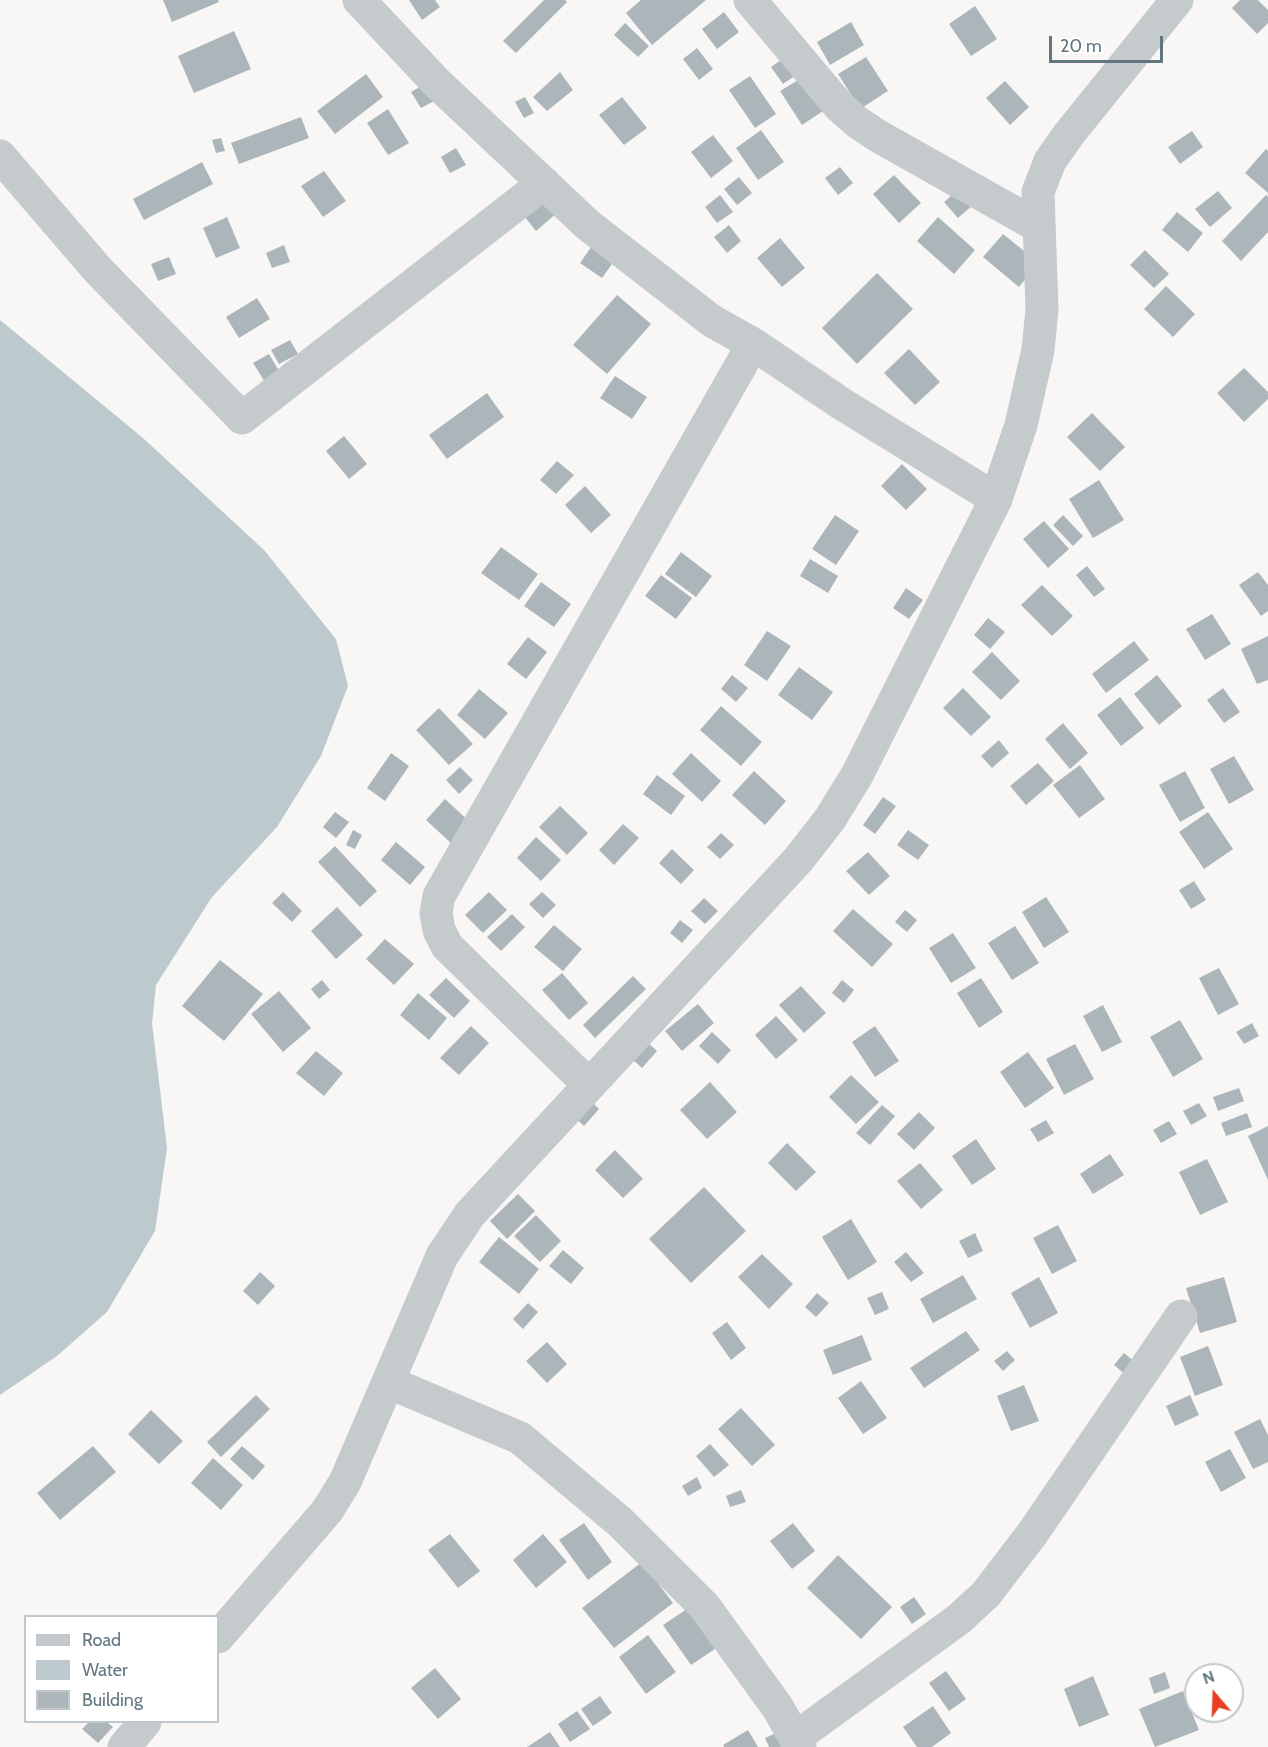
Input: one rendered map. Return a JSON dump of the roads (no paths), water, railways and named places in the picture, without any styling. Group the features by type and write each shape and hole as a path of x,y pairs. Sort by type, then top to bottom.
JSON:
{"street":[{"path":"359,0 436,82 588,225 712,321 753,344 842,404 996,498"},
{"path":"750,0 839,106 857,122 1038,226"},
{"path":"219,1636 327,1511 345,1482 442,1257 470,1214 798,860 830,819 857,775 996,498 1022,425 1038,350 1041,309 1038,192 1050,161 1069,134 1177,0"},
{"path":"0,156 98,270 242,418 544,183"},
{"path":"589,1085 447,946 439,930 436,913 440,896 753,344"},
{"path":"388,1382 520,1438 620,1522 705,1606 778,1708 797,1742 959,1619 986,1594 1032,1534 1181,1316"},
{"path":"124,1747 144,1723"}],"water":[{"path":"0,320 143,438 264,550 336,639 348,686 321,756 277,827 212,897 156,985 152,1023 167,1148 155,1231 107,1312 57,1356 0,1395"}]}
